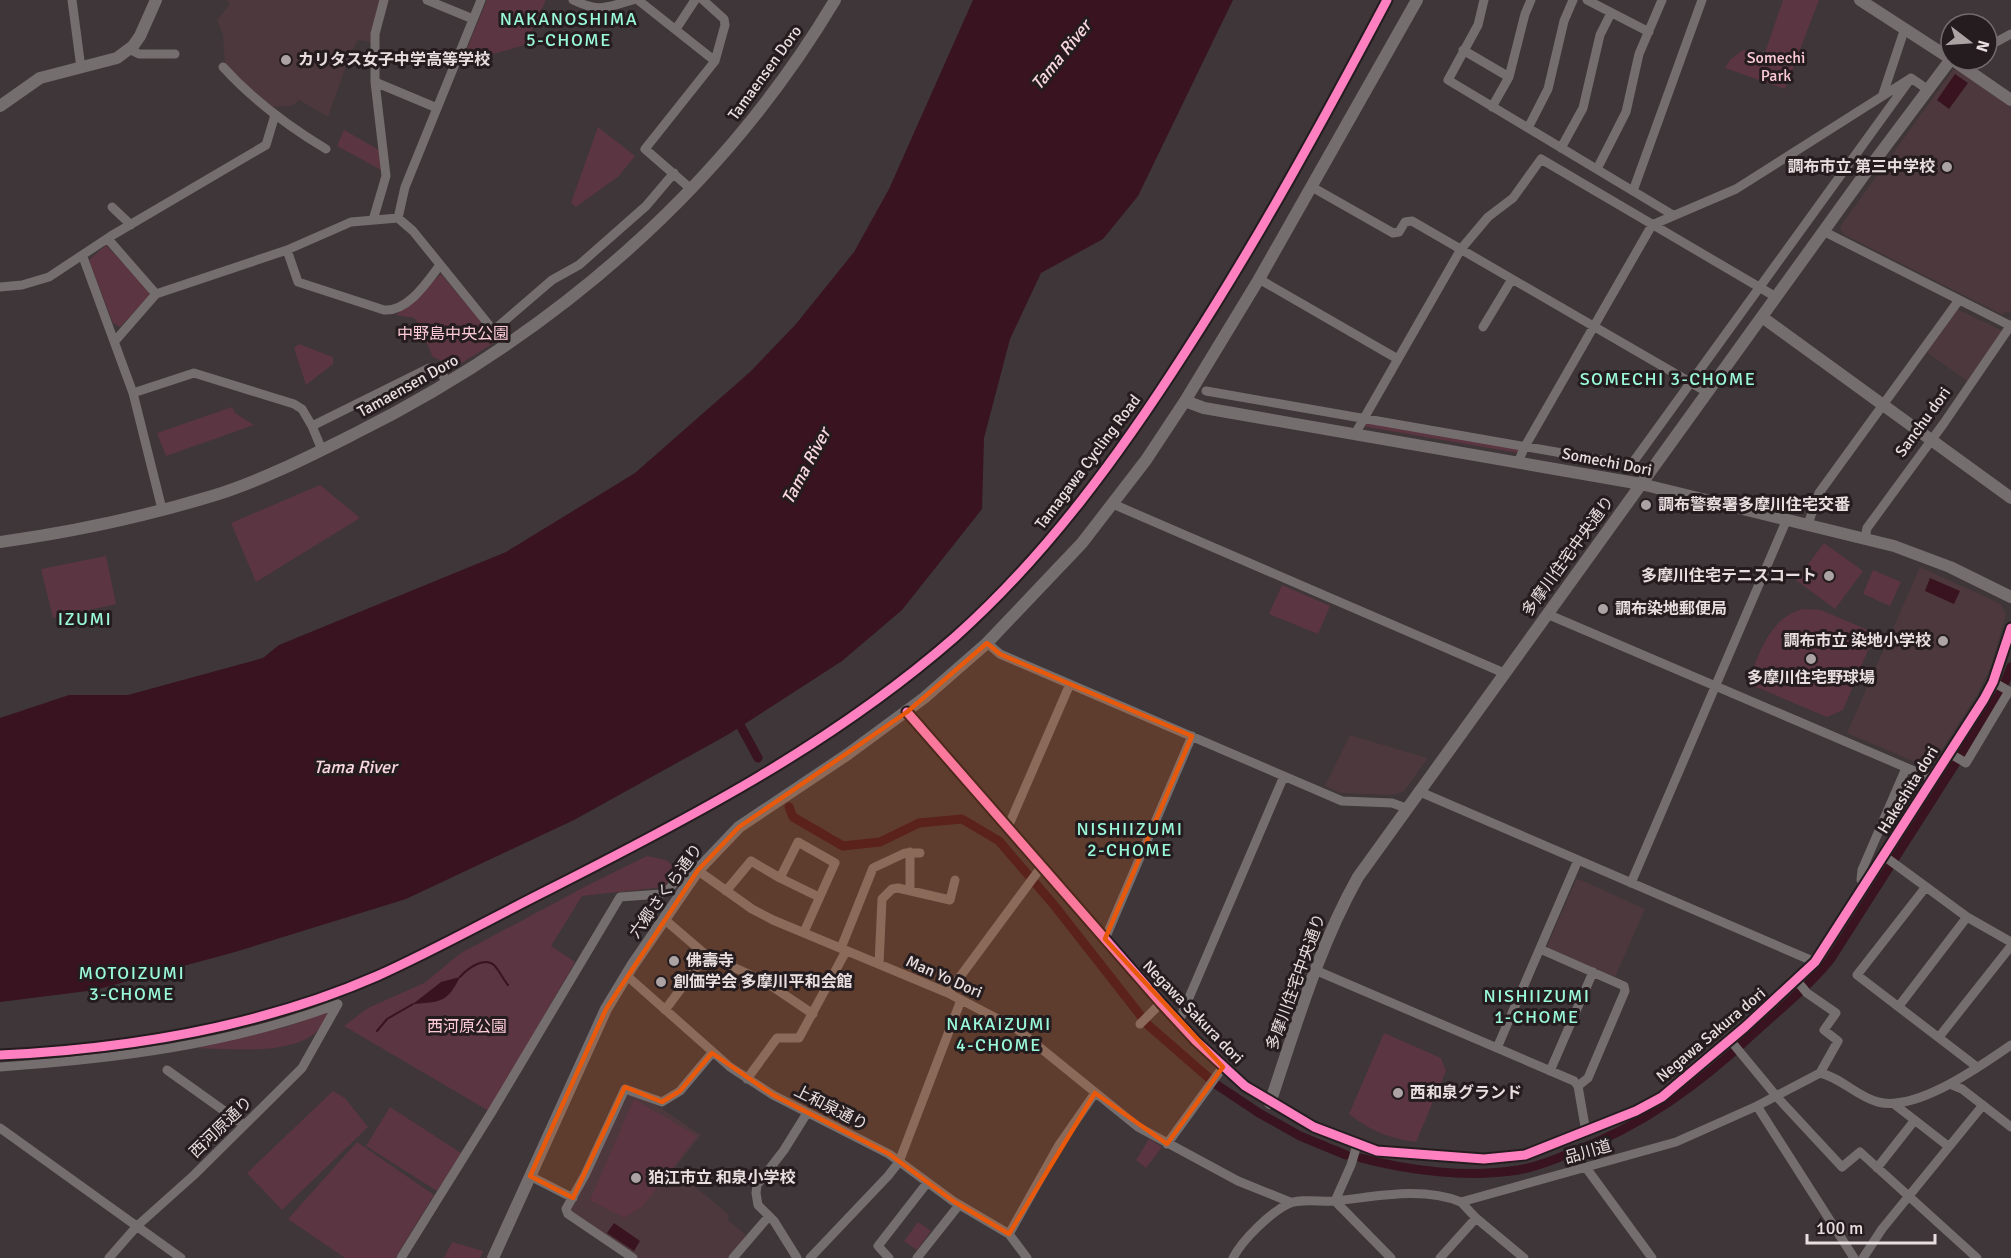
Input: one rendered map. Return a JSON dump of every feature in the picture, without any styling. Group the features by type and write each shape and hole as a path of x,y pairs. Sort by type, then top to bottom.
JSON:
{"street":[{"path":"72,0 81,68"},
{"path":"0,106 40,78 117,58 140,36 156,0"},
{"path":"373,220 386,176 375,82 375,34 384,0"},
{"path":"427,0 473,19"},
{"path":"398,218 405,187 481,0"},
{"path":"573,0 588,7 605,10 633,0"},
{"path":"605,10 608,0"},
{"path":"676,28 695,0"},
{"path":"691,189 645,149 715,61 725,25 724,19 703,0"},
{"name":"Tamaensen Doro","path":"0,542 69,532 214,495 280,470 322,450 399,412 449,383 506,346 589,285 651,230 691,189 763,105 796,62 836,0"},
{"name":"六郷さくら通り","path":"493,1258 597,1026 626,975 698,870 739,827 907,712 987,643 1044,585 1113,504 1185,401 1259,279 1417,0"},
{"path":"1484,0 1478,25 1448,80 1673,215"},
{"path":"1492,107 1509,77 1524,14 1531,0"},
{"path":"1528,128 1548,88 1564,21 1573,0"},
{"path":"1587,0 1649,32"},
{"path":"1597,170 1626,112 1639,54 1661,0"},
{"path":"1633,191 1702,0"},
{"path":"1860,0 1939,51"},
{"path":"641,1 715,61"},
{"path":"1561,148 1583,108 1600,35 1611,12"},
{"path":"1883,94 1905,28"},
{"path":"129,49 139,54 175,54"},
{"path":"1463,50 1509,77"},
{"path":"223,67 241,87 275,115 326,148"},
{"name":"多摩川住宅中央通り","path":"1270,1103 1315,970 1343,903 1418,791 1941,72"},
{"path":"1970,72 2011,100"},
{"path":"1518,463 1524,447 1652,225 1736,189 1911,78"},
{"path":"1911,78 1927,89"},
{"path":"1206,391 1631,465 1911,78"},
{"path":"375,82 437,108"},
{"path":"0,287 34,283 83,257 108,239 266,145 275,115"},
{"path":"1355,434 1396,358 1461,249 1488,217 1513,198 1541,159 1776,297"},
{"path":"494,330 552,280 579,265 646,206 674,173"},
{"path":"1312,187 1393,233 1399,232 1405,222 1412,221 1707,392"},
{"path":"112,207 131,225"},
{"path":"116,341 156,294 287,250 351,222 398,218 413,231 506,346"},
{"name":"Sanchu dori","path":"1823,231 2011,326 1867,528 1864,538"},
{"path":"108,239 156,294"},
{"path":"287,250 298,282 392,311 409,301 440,266"},
{"path":"83,257 116,341 133,393 162,509"},
{"path":"1259,279 1396,358"},
{"path":"1483,327 1512,279"},
{"path":"1808,524 1819,493 1959,300"},
{"path":"1762,316 2011,498"},
{"path":"312,426 429,368 438,370 449,383"},
{"path":"133,393 194,373 294,404 302,410 312,426 322,450"},
{"name":"Somechi Dori","path":"1185,401 1204,408 1641,484 1864,538 1950,567 2011,597"},
{"path":"1113,504 1504,673"},
{"path":"1631,883 1787,519"},
{"path":"1547,614 1933,779"},
{"name":"Hakeshita dori","path":"1815,962 1865,885 1890,861 1933,779 1957,757 2004,689 2011,628"},
{"path":"987,643 1000,654 1342,801 1392,803 1406,808"},
{"path":"1008,827 1070,684"},
{"path":"1957,757 1966,763 2004,689"},
{"name":"Negawa Sakura dori","path":"907,712 1008,827 1039,870 1179,1021 1220,1072 1314,1127 1357,1145 1413,1155 1501,1159 1525,1155 1586,1132 1636,1111 1662,1096 1732,1042 1798,983 1815,962"},
{"path":"1105,939 1192,736"},
{"path":"1865,885 1861,880 1862,870 1906,768"},
{"path":"1179,1021 1284,776"},
{"path":"1418,791 1815,962"},
{"path":"780,878 798,843 835,863 804,932"},
{"path":"747,1079 777,1038 800,1038 843,949 873,868 915,853 910,889"},
{"path":"1497,1048 1578,860"},
{"path":"726,891 751,861 819,897"},
{"path":"1890,861 1967,917 2011,944 1939,1037"},
{"path":"401,1258 494,1110 620,897 661,894 690,865 698,870"},
{"name":"Man Yo Dori","path":"698,870 752,909 948,993 1017,1029 1138,1127 1238,1181 1290,1202"},
{"path":"948,993 1039,870"},
{"path":"879,964 882,899 892,889 910,889 950,900 955,880"},
{"path":"1925,888 1857,975 1977,1067"},
{"path":"1899,1006 1967,917"},
{"path":"664,919 706,955 764,981 813,1014"},
{"path":"1540,949 1624,986 1625,991 1588,1078 1578,1086"},
{"path":"665,1010 706,955"},
{"path":"1315,970 1574,1081 1578,1086 1586,1132"},
{"path":"1550,1071 1593,972"},
{"name":"上和泉通り","path":"626,975 712,1053 747,1079 807,1113 889,1154 959,1205 1009,1234 1027,1258"},
{"path":"1798,983 1807,993 1836,1013 1824,1030 1839,1041 1820,1073 1836,1077 1876,1102 1894,1104 1950,1084 2011,1045"},
{"path":"810,1258 899,1162 962,1000"},
{"path":"1140,1024 1161,1003"},
{"name":"西河原通り","path":"0,1067 184,1046 269,1026 338,1004 302,1068 137,1227 108,1258"},
{"path":"1732,1042 1777,1097 1842,1167 1860,1152 1977,1258"},
{"path":"633,1258 623,1255 568,1214 566,1209 625,1089 662,1102 680,1091 712,1053"},
{"path":"167,1071 244,1125"},
{"path":"1167,1144 1220,1072"},
{"name":"品川道","path":"1290,1202 1335,1200 1380,1193 1425,1196 1461,1202 1587,1169 1676,1142 1777,1097 1820,1073"},
{"path":"1950,1084 1962,1089 2011,1127"},
{"path":"1009,1234 1059,1146 1095,1093"},
{"path":"1894,1104 1948,1146"},
{"path":"1863,1258 1908,1196 1983,1105"},
{"path":"1757,1106 1854,1258"},
{"path":"796,1258 769,1216 758,1205 757,1185 784,1150 807,1113"},
{"path":"1876,1168 1914,1121"},
{"path":"0,1128 181,1258"},
{"path":"1357,1145 1351,1165 1335,1200 1391,1258"},
{"path":"1587,1169 1652,1258"},
{"path":"530,1176 573,1198"},
{"path":"889,1258 878,1246 927,1183"},
{"path":"1233,1258 1245,1240 1290,1202"},
{"path":"1461,1202 1476,1218 1524,1258"},
{"path":"917,1258 959,1205"},
{"path":"733,1258 769,1216"},
{"path":"1440,1258 1476,1218"}],"highlighted area":[{"path":"987,643 1000,654 1192,736 1105,939 1223,1067 1167,1144 1095,1093 1009,1234 953,1201 889,1154 773,1095 712,1053 680,1091 662,1102 625,1087 573,1198 530,1176 606,1009 698,870 739,827 907,712"}],"shaded area":[{"name":"カリタス女子中学高等学校","path":"226,0 380,0 371,42 358,40 350,54 328,117 299,100 292,106 269,107 225,65 223,35 217,20 230,4"},
{"name":"調布市立 第三中学校","path":"1952,72 1963,72 2011,107 2011,311 2001,314 1843,234 1840,227"},
{"path":"1957,309 2005,332 1970,383 1925,351"},
{"name":"調布市立 染地小学校","path":"1920,567 2001,604 2006,615 1991,666 1977,695 1934,762 1920,764 1847,733"},
{"path":"1350,735 1428,758 1403,792 1391,795 1341,793 1325,786"},
{"path":"1576,880 1581,880 1645,909 1615,977 1550,950 1547,946"},
{"name":"狛江市立 和泉小学校","path":"630,1092 658,1106 701,1135 674,1169 729,1215 728,1220 745,1234 746,1239 730,1258 639,1258 570,1210"}],"green space":[{"path":"487,0 546,0 525,45 461,63"},
{"name":"Somechi Park","path":"1783,0 1819,0 1785,89 1725,68 1730,60 1743,50 1765,53"},
{"path":"598,127 635,156 619,176 576,207 571,203"},
{"path":"344,130 379,150 383,171 337,146"},
{"path":"106,245 149,291 149,296 120,327 113,323 89,260"},
{"name":"中野島中央公園","path":"441,274 497,341 455,367 433,357 424,337 414,329 418,323 414,318 396,315"},
{"path":"299,344 333,357 333,364 306,385 294,348"},
{"path":"232,407 235,413 254,425 166,456 157,433"},
{"path":"1365,422 1518,449 1518,453 1362,426"},
{"path":"320,485 360,518 256,582 231,523"},
{"name":"多摩川住宅テニスコート","path":"1824,543 1863,571 1835,609 1796,580"},
{"path":"106,556 116,604 53,618 41,569"},
{"path":"1873,570 1901,582 1890,606 1863,594"},
{"path":"1282,585 1330,606 1318,634 1269,614"},
{"name":"多摩川住宅野球場","path":"1803,609 1821,610 1875,633 1843,710 1827,717 1747,683 1761,649 1773,629 1781,620"},
{"name":"西河原公園","path":"647,856 666,860 678,870 665,887 582,896 551,946 575,962 489,1111 344,1026 368,1008 424,983 461,953"},
{"path":"330,1010 317,1032 303,1041 289,1045 241,1050 197,1048 286,1027"},
{"name":"西和泉グランド","path":"1384,1033 1441,1058 1446,1071 1416,1142 1380,1133 1349,1114"},
{"path":"333,1091 345,1098 368,1127 282,1210 247,1173"},
{"path":"634,1099 697,1136 643,1206 624,1218 590,1200"},
{"path":"390,1107 461,1153 437,1191 366,1146"},
{"path":"1149,1139 1162,1147 1146,1168 1136,1160"},
{"path":"357,1142 434,1195 395,1258 345,1258 288,1219"},
{"path":"918,1222 931,1231 917,1250 904,1241"},
{"path":"452,1242 483,1251 480,1258 444,1258"}],"water":[{"name":"Tama River","path":"973,0 1233,0 1138,196 1103,239 1041,273 1010,339 984,438 982,509 902,610 842,661 729,734 574,820 406,899 235,952 95,990 0,1002 0,718 69,695 128,695 263,658 279,645 506,552 635,473 750,372 796,324 854,252 889,189"},
{"path":"1955,74 1968,83 1949,109 1937,100"},
{"path":"1930,578 1960,591 1954,604 1925,591"},
{"path":"460,977 451,992 442,1000 413,1004 441,982"},
{"path":"614,1223 640,1241 634,1251 607,1233"}],"waterway":[{"path":"1361,1158 1439,1172 1479,1173 1525,1169 1558,1158 1621,1130 1669,1102 1691,1086 1794,998 1830,960 2001,692 2011,667"},
{"path":"740,725 758,758"},
{"path":"789,807 793,817 843,846 880,842 919,823 962,819 999,841 1054,905 1148,1025 1217,1085 1259,1113 1300,1136 1346,1155"},
{"path":"460,977 475,965 485,962 494,965 508,985"},
{"path":"377,1031 387,1019 413,1004"}],"cycle path":[{"name":"Tamagawa Cycling Road","path":"0,1055 144,1041 240,1022 332,994 377,976 442,945 709,806 811,744 861,711 909,675 955,637 1021,572 1080,502 1135,428 1213,308 1265,222 1387,0"},
{"path":"907,712 1161,1003 1196,1041 1245,1086 1314,1127 1377,1151 1484,1159 1525,1155 1636,1111 1662,1097 1745,1027 1815,962 1984,699 1993,682 2011,628"}],"place":[{"name":"カリタス女子中学高等学校","path":"286,60"},
{"name":"調布市立 第三中学校","path":"1947,167"},
{"name":"調布警察署多摩川住宅交番","path":"1646,505"},
{"name":"多摩川住宅テニスコート","path":"1829,576"},
{"name":"調布染地郵便局","path":"1603,609"},
{"name":"調布市立 染地小学校","path":"1943,641"},
{"name":"多摩川住宅野球場","path":"1811,659"},
{"name":"佛壽寺","path":"674,961"},
{"name":"創価学会 多摩川平和会館","path":"661,982"},
{"name":"西和泉グランド","path":"1398,1093"},
{"name":"狛江市立 和泉小学校","path":"636,1178"}],"district":[{"name":"NAKANOSHIMA 5-CHOME","path":"569,29"},
{"name":"SOMECHI 3-CHOME","path":"1668,379"},
{"name":"IZUMI","path":"85,619"},
{"name":"NISHIIZUMI 2-CHOME","path":"1130,839"},
{"name":"MOTOIZUMI 3-CHOME","path":"132,983"},
{"name":"NISHIIZUMI 1-CHOME","path":"1537,1006"},
{"name":"NAKAIZUMI 4-CHOME","path":"999,1034"}]}
